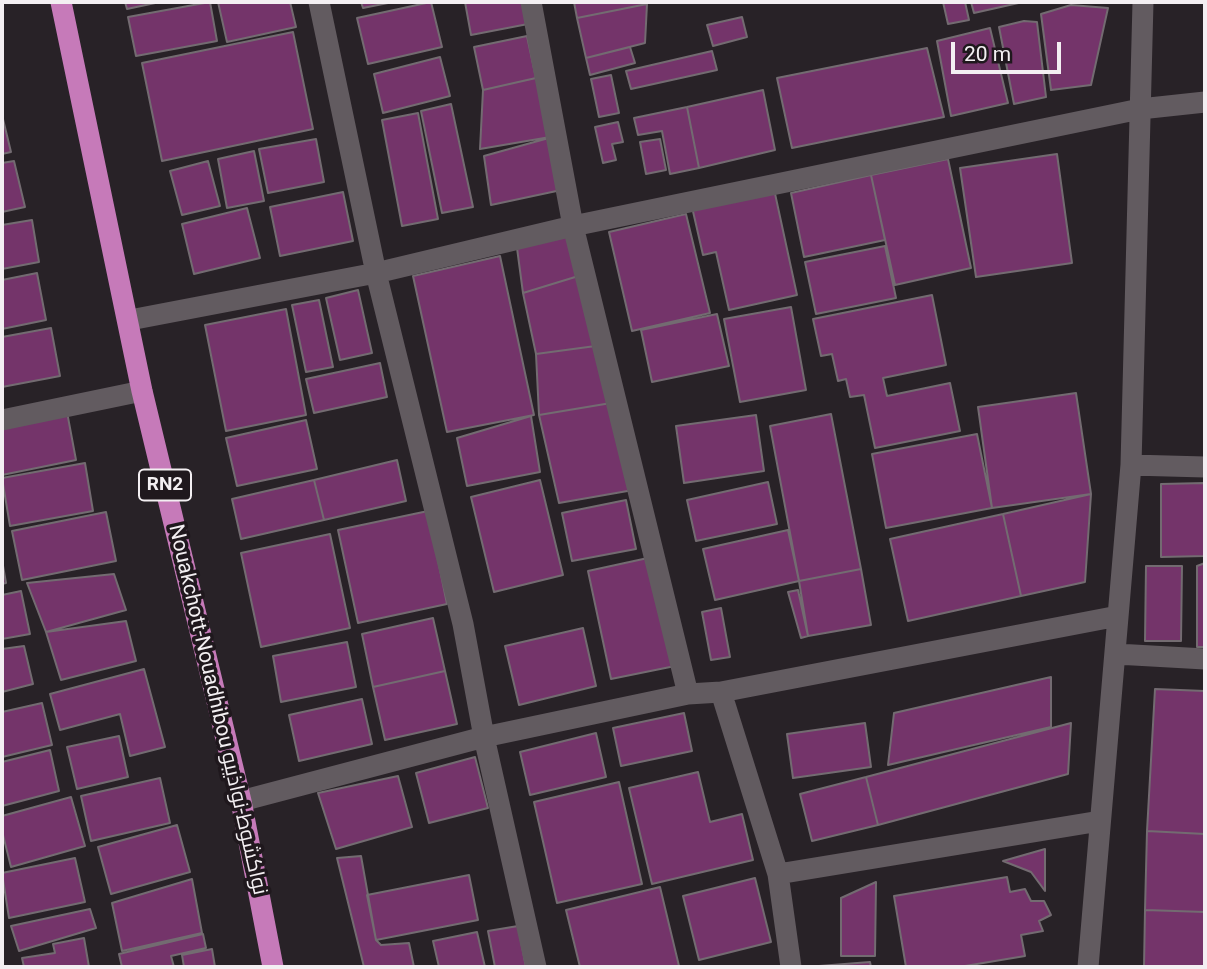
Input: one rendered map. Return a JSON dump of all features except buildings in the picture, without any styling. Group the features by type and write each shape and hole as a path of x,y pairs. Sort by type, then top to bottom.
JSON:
{"highway":[{"name":"Nouakchott-Nouadhibou نواكشوط-نواذيبو","path":"61,2 130,320 142,391 241,801 273,967"}],"street":[{"path":"319,2 376,273 463,624 484,737 536,967"},
{"path":"531,2 573,226 688,694"},
{"path":"1088,967 1132,465 1143,2"},
{"path":"130,320 376,273 573,226 1140,109 1205,102"},
{"path":"2,420 142,391"},
{"path":"1132,465 1205,467"},
{"path":"241,801 484,737 688,694 721,692 1118,616"},
{"path":"1116,654 1205,659"},
{"path":"721,692 778,874 791,967"},
{"path":"778,874 1100,821"}]}
